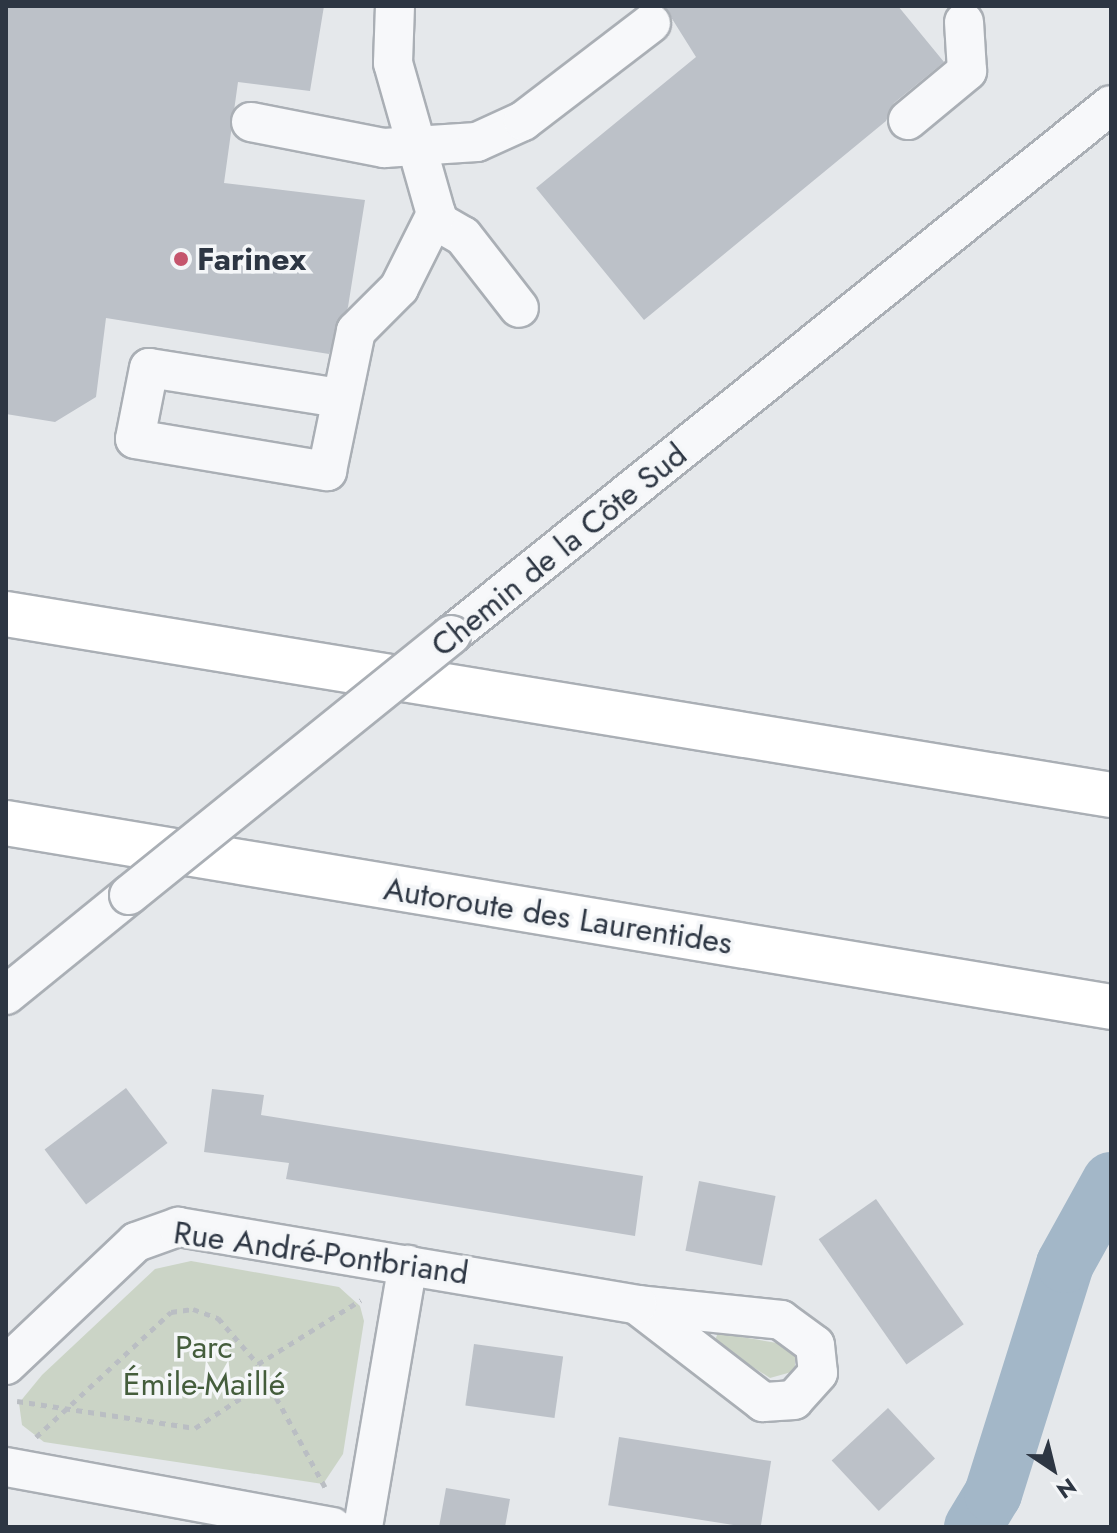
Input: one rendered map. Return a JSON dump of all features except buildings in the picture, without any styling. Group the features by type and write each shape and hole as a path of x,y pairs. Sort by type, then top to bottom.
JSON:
{"highway":[{"path":"6,614 1111,795"},
{"name":"Autoroute des Laurentides","path":"6,823 1111,1007"}],"street":[{"path":"339,398 149,368 135,439 327,471 339,398 356,331 399,288 435,220 422,148 393,63 395,6"},
{"path":"908,120 967,71 966,11"},
{"path":"251,122 384,148 422,148 477,142 523,121 651,23"},
{"name":"Chemin de la Côte Sud","path":"6,995 1111,105"},
{"path":"435,220 463,236 519,308"},
{"name":"Rue André-Pontbriand","path":"6,1365 127,1250 159,1230 188,1228 637,1305"},
{"path":"363,1527 408,1265"},
{"path":"19,1454 333,1527"}],"path":[{"path":"258,1364 361,1300"},
{"path":"19,1454 171,1312 193,1309 218,1318 258,1364 264,1383 325,1487"},
{"path":"255,1375 262,1375"},
{"path":"17,1401 195,1428 264,1383"}],"green space":[{"name":"Parc Émile-Maillé","path":"191,1261 339,1287 360,1306 364,1321 343,1454 323,1484 44,1442 22,1425 19,1403 42,1375 155,1269"},
{"path":"718,1333 783,1344 795,1355 795,1371 770,1378 714,1342"}],"waterway":[{"path":"973,1527 993,1494 1065,1264 1111,1181"}],"place":[{"name":"Farinex","path":"181,259"}]}
